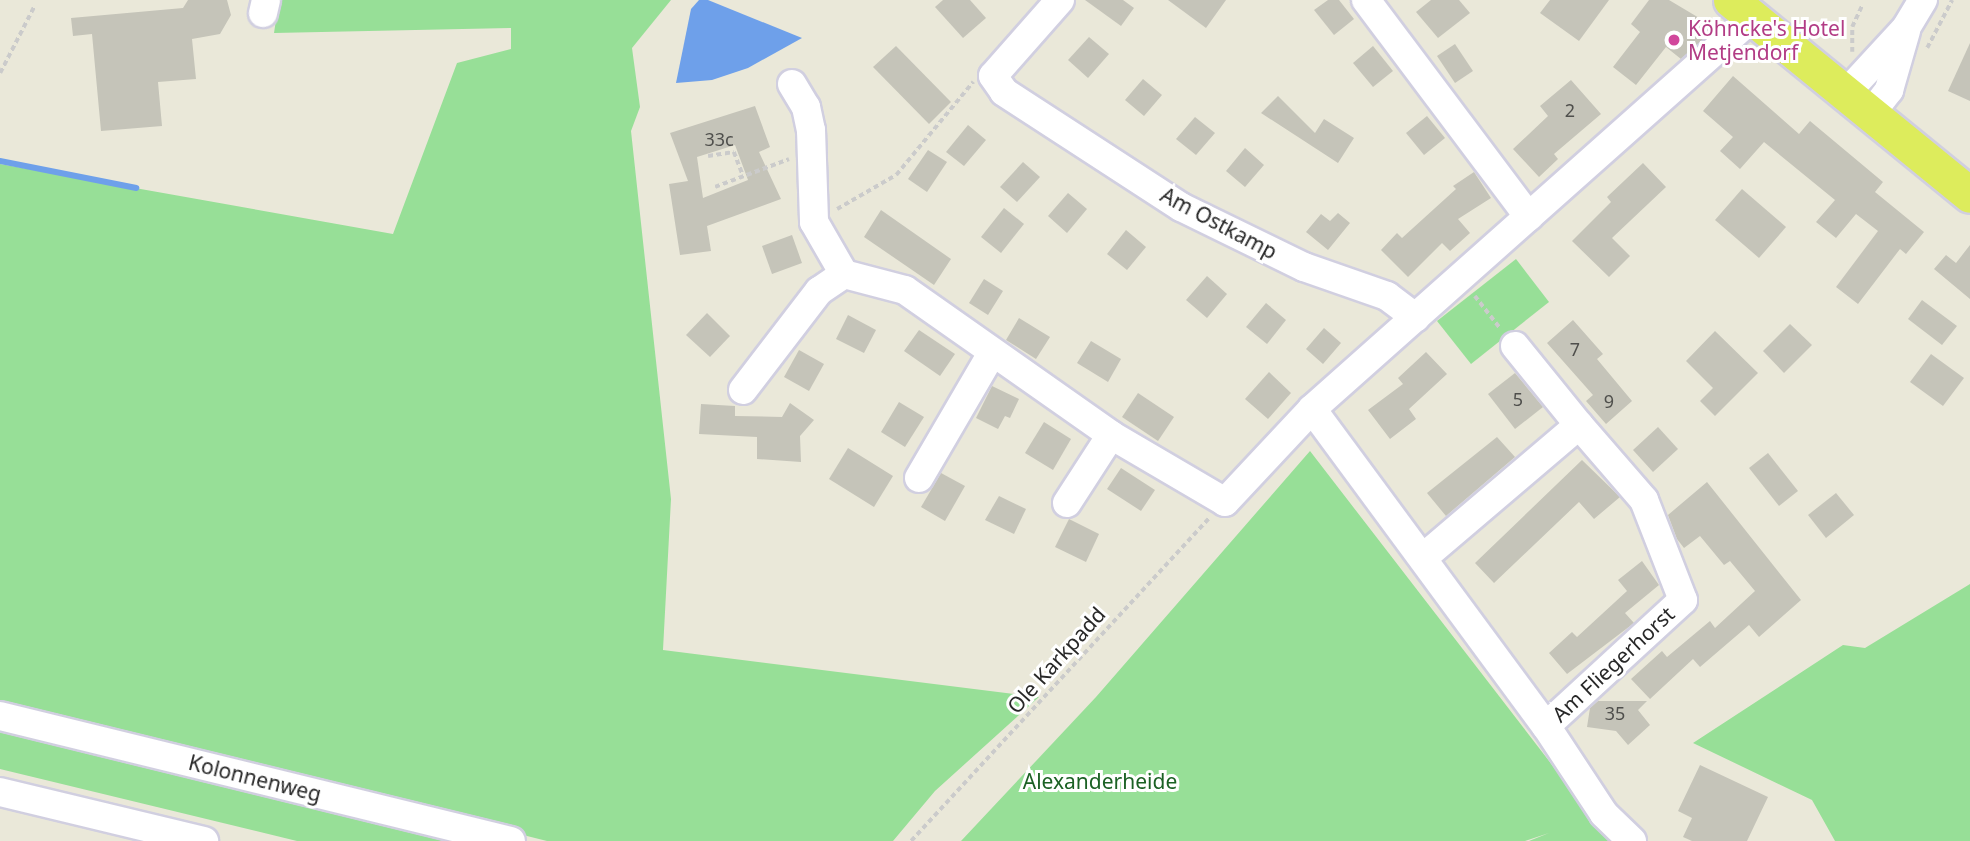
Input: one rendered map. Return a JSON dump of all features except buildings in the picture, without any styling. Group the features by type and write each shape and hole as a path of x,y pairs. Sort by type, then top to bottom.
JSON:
{"main road":[{"path":"1742,9 1860,102 1970,195"}],"street":[{"path":"993,76 1060,0"},
{"path":"1366,0 1529,217"},
{"path":"1860,102 1889,90 1906,28 1923,0"},
{"path":"792,84 809,118 814,222 844,274 905,290 1111,435 1225,502 1311,409 1529,217 1742,9"},
{"name":"Am Ostkamp","path":"993,76 1004,92 1181,207 1304,267 1387,296 1416,318"},
{"path":"743,390 819,291 844,274"},
{"name":"Am Fliegerhorst","path":"1311,409 1424,557 1546,726 1683,600 1644,500 1515,346"},
{"path":"919,478 992,353"},
{"path":"1424,557 1579,425"},
{"path":"1067,503 1111,435"},
{"name":"Kolonnenweg","path":"0,716 511,841"},
{"path":"1546,726 1604,814 1632,841"},
{"path":"0,792 204,841"}],"path":[{"path":"0,73 35,5"},
{"path":"1852,58 1852,27 1863,6"},
{"path":"814,222 896,175 975,79 993,76"},
{"path":"708,156 734,152 743,175"},
{"path":"715,187 784,158 811,162"},
{"path":"1461,278 1515,346"},
{"name":"Ole Karkpadd","path":"911,841 1225,502"}],"green space":[{"path":"279,0 671,0 632,48 640,107 631,131 671,499 663,650 1039,697 935,791 893,841 547,841 0,706 0,164 393,234 457,63 511,49 511,28 274,33"},
{"path":"1516,259 1549,302 1471,364 1437,321"},
{"name":"Alexanderheide","path":"1310,451 1593,818 1616,841 1529,841 1549,833 1525,841 961,841 1096,697"},
{"path":"1970,584 1970,841 1835,841 1812,800 1693,743 1843,645 1865,648"},
{"path":"0,723 487,841 297,841 0,769"}],"water":[{"path":"699,0 708,0 802,38 748,68 712,80 676,83 691,9"}],"waterway":[{"path":"0,161 136,188"}],"place":[{"name":"Köhncke's Hotel Metjendorf","path":"1674,40"}]}
